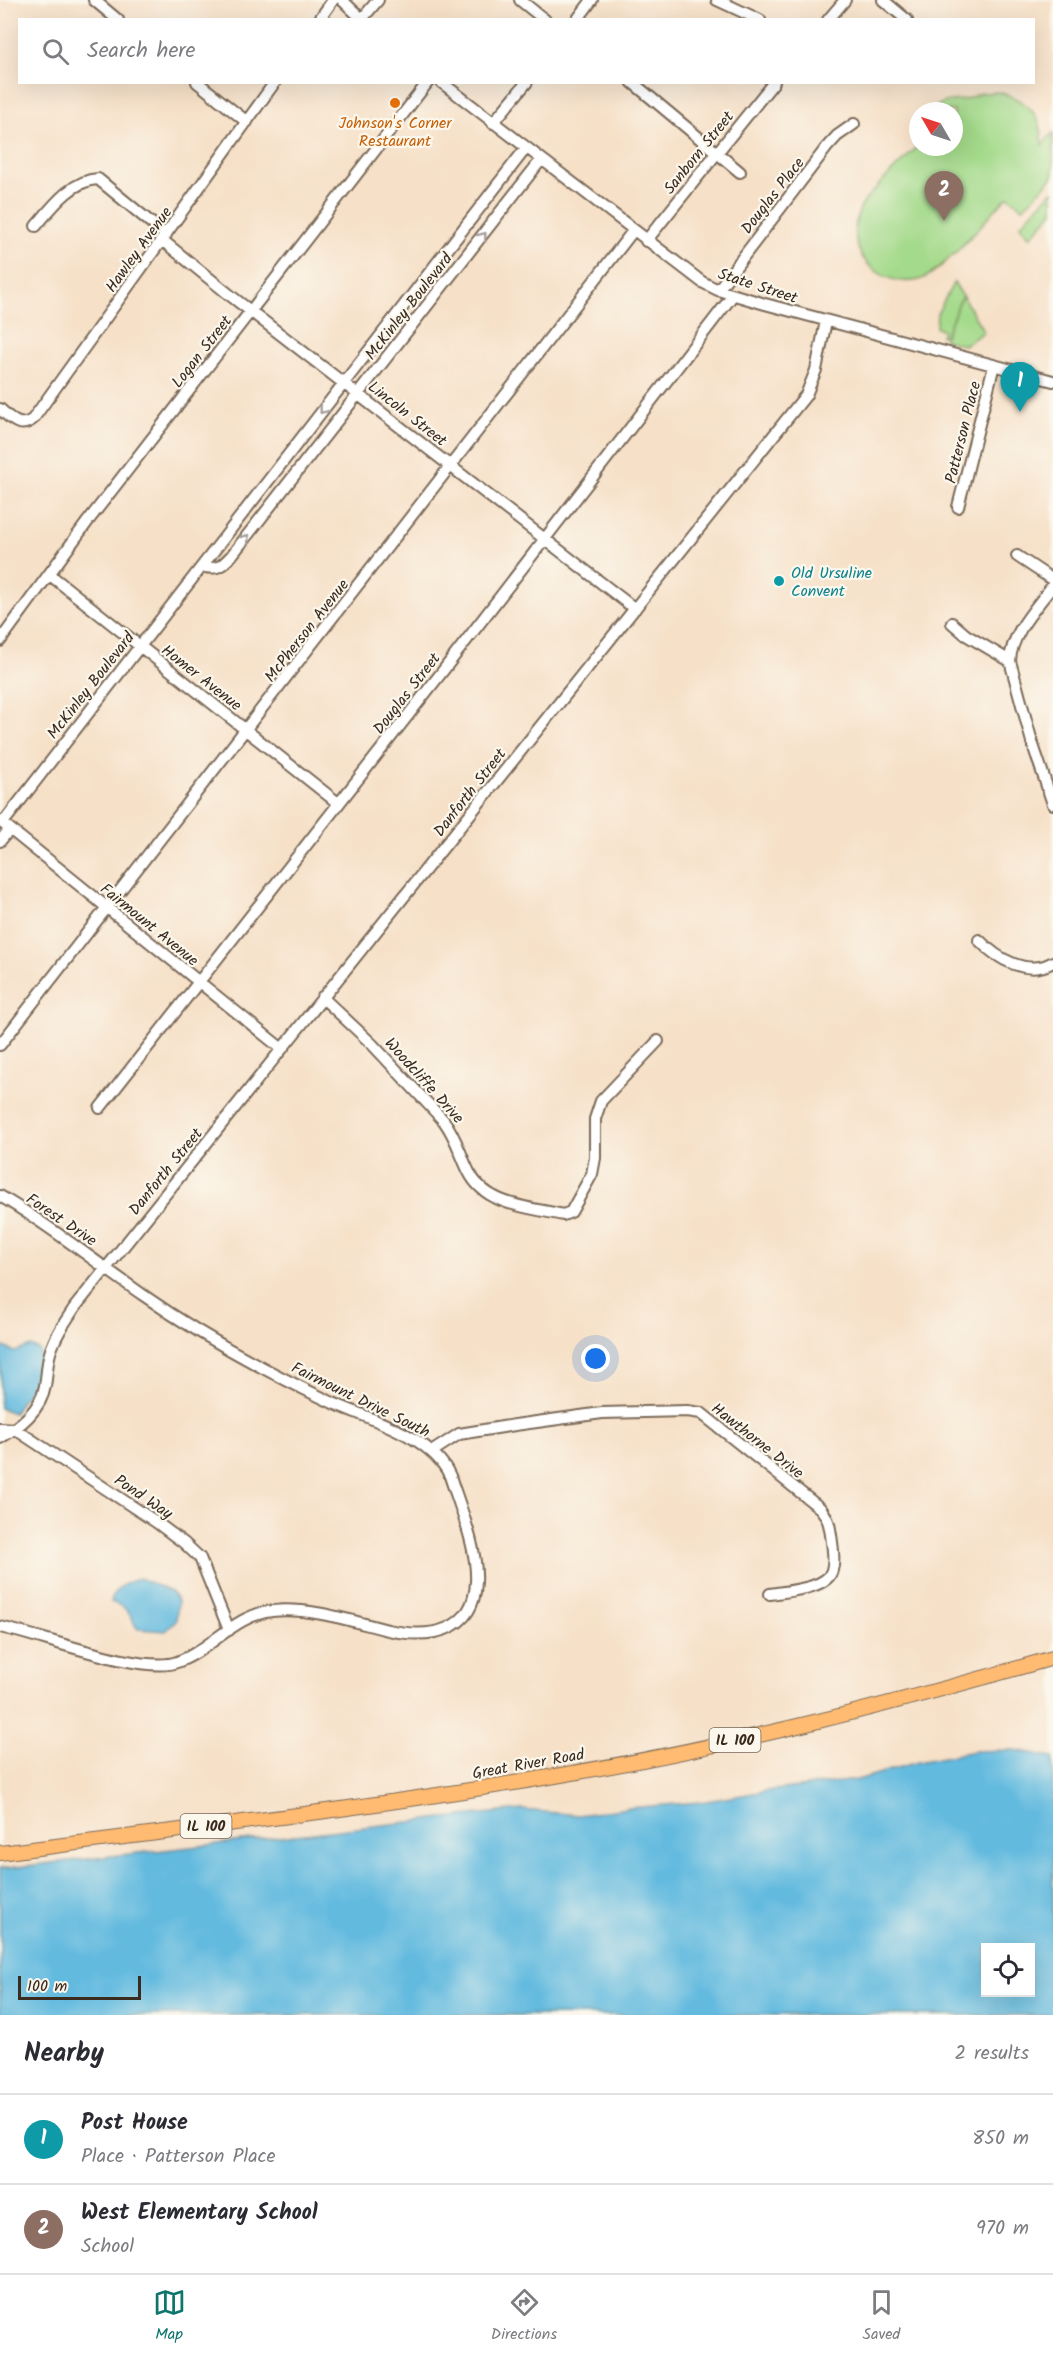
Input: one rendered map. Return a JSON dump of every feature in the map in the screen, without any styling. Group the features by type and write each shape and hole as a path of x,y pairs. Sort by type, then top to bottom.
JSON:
{"main road":[{"name":"Great River Road","path":"0,1853 413,1799 557,1776 699,1748 857,1712 1053,1658"}],"street":[{"path":"94,0 116,18"},
{"path":"320,18 333,0"},
{"path":"342,0 360,18"},
{"path":"364,18 378,0"},
{"path":"520,0 542,18"},
{"path":"578,18 592,0"},
{"path":"717,0 756,18"},
{"path":"830,18 845,0"},
{"path":"883,0 905,18"},
{"path":"200,84 247,122"},
{"name":"Hawley Avenue","path":"0,409 19,424 26,424 33,419 273,84"},
{"name":"Logan Street","path":"0,640 250,311 426,84"},
{"name":"State Street","path":"444,84 693,277 718,290 1053,381"},
{"path":"493,123 525,84"},
{"path":"634,84 740,172"},
{"name":"Sanborn Street","path":"646,241 772,84"},
{"name":"Douglas Place","path":"718,290 827,147 837,136 854,124"},
{"name":"McKinley Boulevard","path":"0,841 4,824 526,148"},
{"name":"McKinley Boulevard","path":"202,566 214,570 232,555 541,160"},
{"name":"Lincoln Street","path":"36,226 70,191 88,180 98,179 250,311 635,609"},
{"path":"489,196 504,208"},
{"name":"McPherson Avenue","path":"0,1045 633,231"},
{"name":"Douglas Street","path":"100,1107 199,983 733,295"},
{"name":"Danforth Street","path":"0,1438 15,1429 35,1409 42,1396 50,1351 62,1326 322,997 806,394 816,370 826,321"},
{"name":"Patterson Place","path":"958,507 994,365"},
{"path":"1017,556 1053,580"},
{"name":"Homer Avenue","path":"49,574 338,802"},
{"path":"1053,585 1018,636 1011,651 1010,661 1032,742 1053,804"},
{"path":"952,624 1010,661"},
{"name":"Fairmount Avenue","path":"4,824 282,1049"},
{"path":"979,940 1002,958 1018,966 1032,969 1053,963"},
{"name":"Woodcliffe Drive","path":"322,997 372,1044 444,1121 453,1132 473,1180 484,1192 503,1201 563,1215 571,1212 592,1174 595,1158 595,1119 601,1101 658,1041"},
{"name":"Forest Drive","path":"0,1196 107,1268"},
{"name":"Fairmount Drive South","path":"0,1627 113,1657 161,1666 189,1657 228,1630 254,1616 282,1610 338,1618 418,1634 442,1631 462,1619 468,1611 475,1591 475,1568 450,1476 446,1466 433,1451 407,1436 243,1358 140,1293 107,1268"},
{"name":"Hawthorne Drive","path":"433,1451 459,1434 538,1422 610,1412 687,1411 701,1413 820,1508 828,1518 833,1556 830,1575 815,1586 770,1594"},
{"name":"Pond Way","path":"0,1428 15,1429 184,1543 200,1558 228,1630"}],"green space":[{"path":"998,92 1024,104 1031,110 1040,125 1042,145 1053,133 1053,177 1023,208 1008,196 952,256 929,275 919,280 906,281 888,278 872,268 857,246 855,228 864,202 909,155 963,156 963,102 944,102 966,99 981,93"},
{"path":"1053,191 1053,212 1030,237 1020,225"},
{"path":"954,282 984,332 964,345 944,340 962,296 945,335 941,336 943,330 936,328 937,314"}],"water":[{"path":"1,1346 15,1352 31,1346 40,1351 36,1378 14,1413 0,1408"},
{"path":"139,1578 170,1591 178,1601 176,1621 166,1631 138,1629 126,1610 111,1602 118,1589"},
{"path":"1014,1750 1053,1757 1053,2015 0,2015 0,1869 522,1810 579,1815 701,1802 766,1791 857,1780 918,1762 975,1751"}],"place":[{"name":"Johnson's Corner Restaurant","path":"395,103"},
{"name":"West Elementary School","path":"944,221"},
{"name":"Post House","path":"1020,412"},
{"name":"Old Ursuline Convent","path":"779,581"}]}
